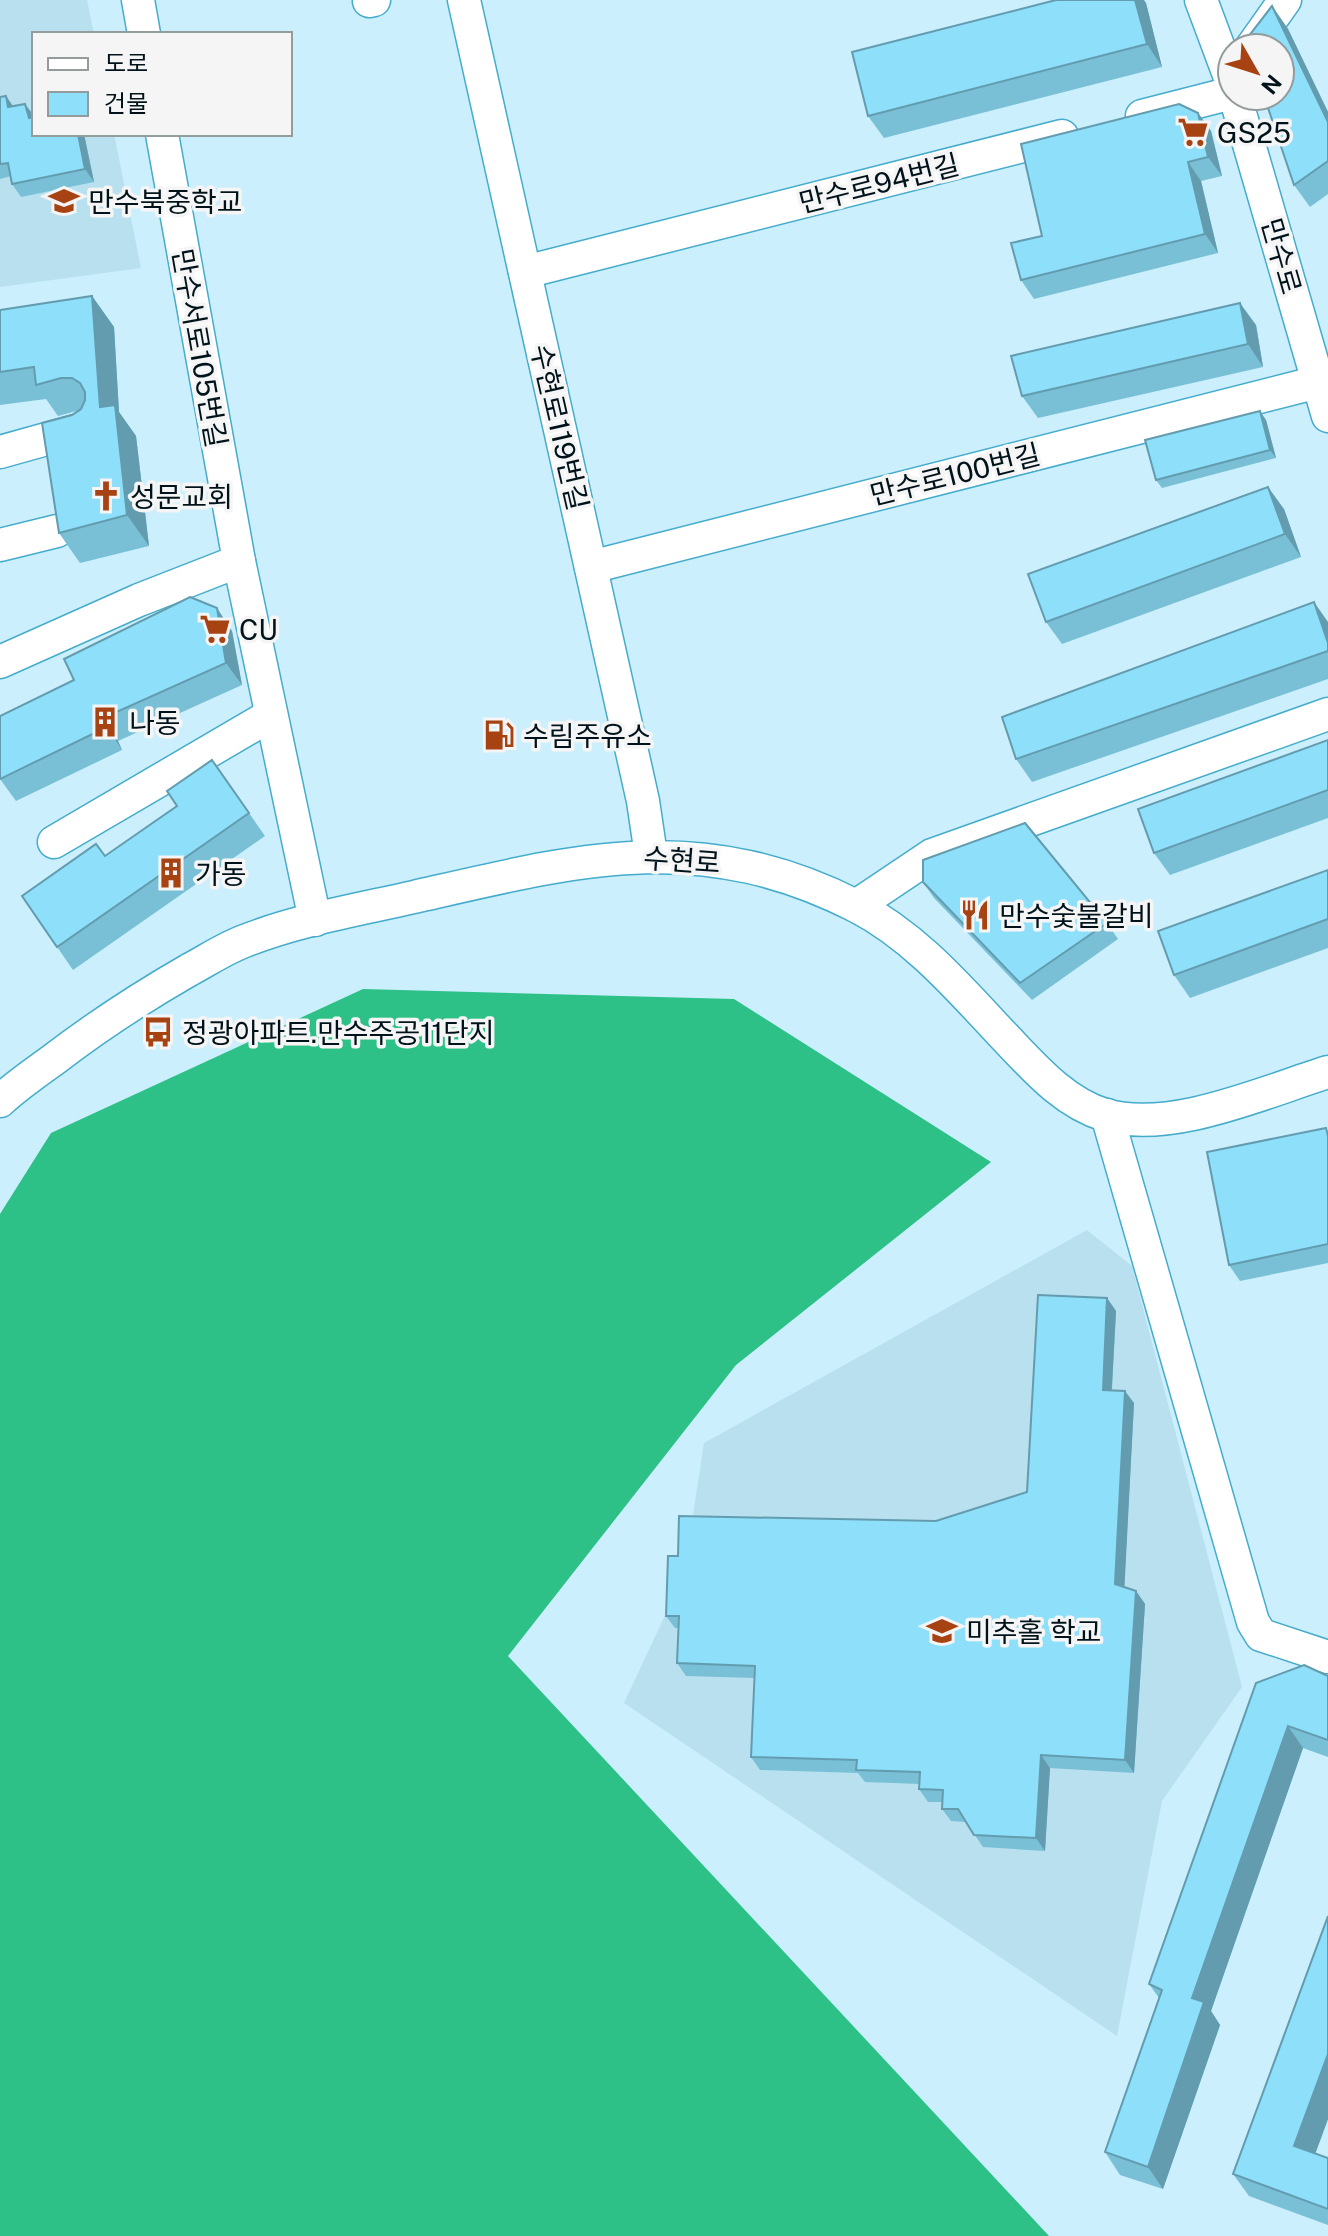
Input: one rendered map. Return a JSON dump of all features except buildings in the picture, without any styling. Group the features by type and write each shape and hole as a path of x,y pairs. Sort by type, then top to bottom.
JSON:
{"street":[{"path":"138,0 144,32"},
{"name":"수현로119번길","path":"464,0 643,801 651,855"},
{"name":"만수로","path":"1201,0 1216,41"},
{"path":"1262,32 1285,0"},
{"path":"1115,123 1216,90"},
{"name":"만수로","path":"1240,112 1328,416"},
{"name":"만수로94번길","path":"525,272 1084,131"},
{"name":"만수서로105번길","path":"162,136 239,561 315,920"},
{"name":"만수로100번길","path":"591,567 1318,382"},
{"path":"0,452 88,427"},
{"path":"0,545 57,531"},
{"path":"0,662 139,600 239,561"},
{"path":"856,906 932,855 1328,714"},
{"path":"54,842 271,715"},
{"name":"수현로","path":"0,1101 84,1037 161,986 240,942 315,920 549,866 651,855 708,858 748,866 794,880 856,906 897,931 943,971 1058,1089 1082,1106 1107,1115 1143,1121 1192,1114 1328,1072"},
{"path":"1107,1115 1253,1622 1261,1635 1328,1657"}],"shaded area":[{"name":"만수북중학교","path":"0,0 87,0 94,32 32,32 32,136 114,136 141,268 0,287"},
{"name":"미추홀 학교","path":"1087,1230 1132,1266 1242,1687 1162,1801 1117,2036 624,1703 684,1575 704,1443"}],"green space":[{"path":"363,989 734,999 991,1162 736,1365 508,1656 1049,2236 0,2236 0,1214 51,1133"}],"place":[{"name":"GS25","path":"1193,132"},
{"name":"만수북중학교","path":"64,201"},
{"name":"성문교회","path":"106,496"},
{"name":"CU","path":"215,629"},
{"name":"나동","path":"105,722"},
{"name":"수림주유소","path":"499,735"},
{"name":"가동","path":"171,873"},
{"name":"만수숯불갈비","path":"975,915"},
{"name":"정광아파트.만수주공11단지","path":"158,1032"},
{"name":"미추홀 학교","path":"942,1631"}]}
